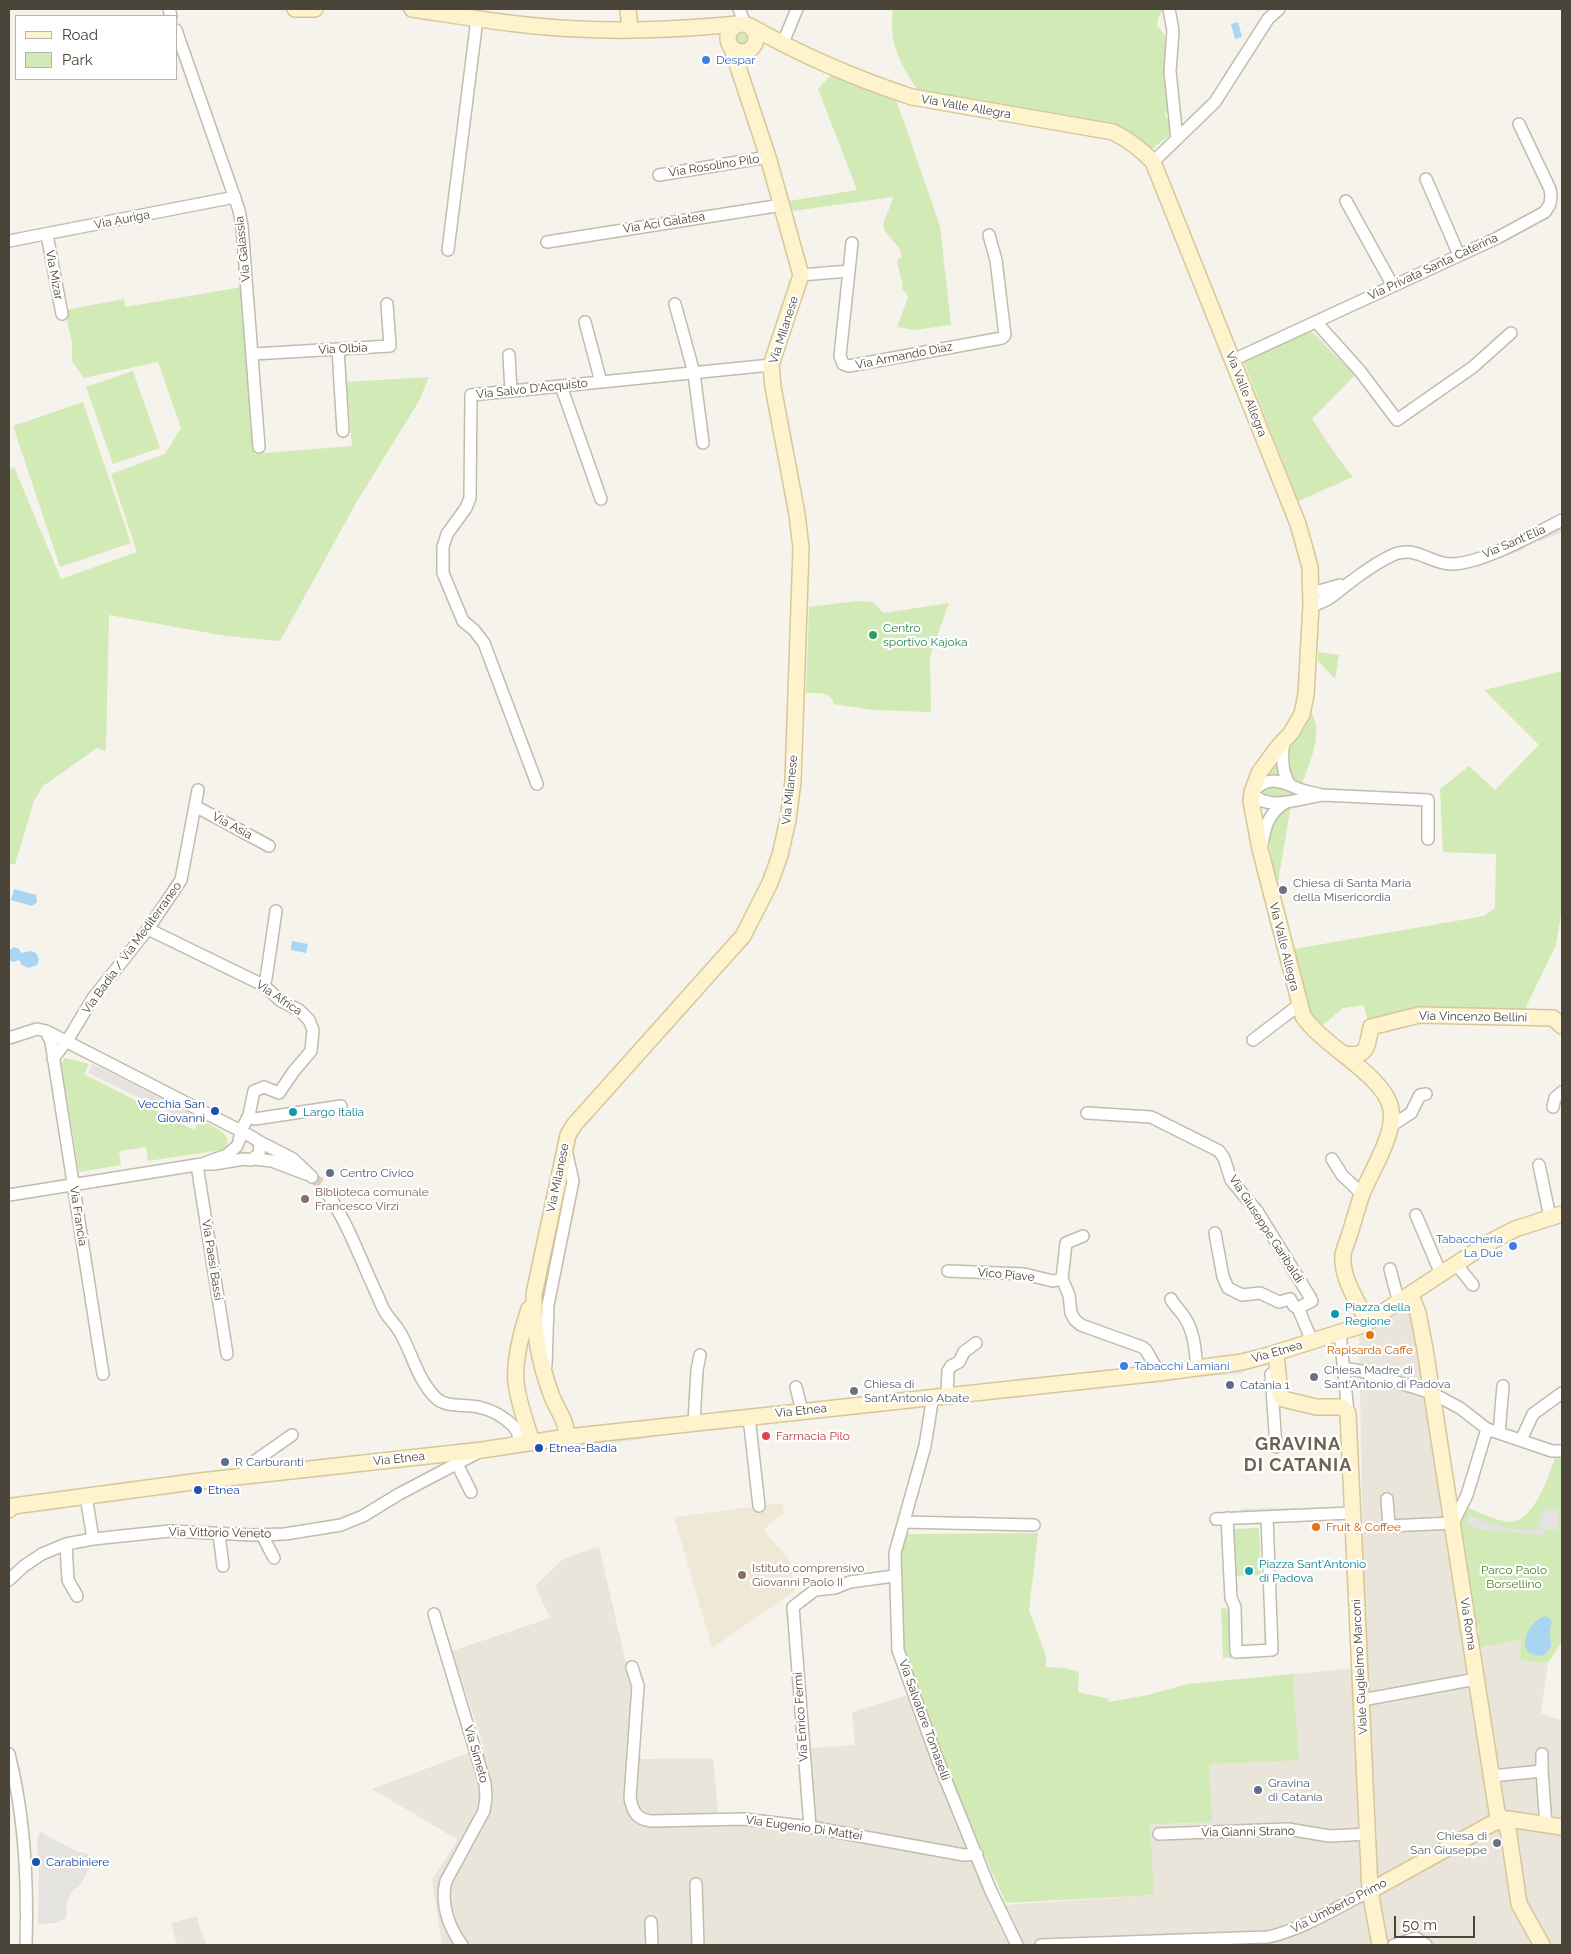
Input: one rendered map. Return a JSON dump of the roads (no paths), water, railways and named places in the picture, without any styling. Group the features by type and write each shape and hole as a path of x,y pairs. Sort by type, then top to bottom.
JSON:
{"main road":[{"path":"295,9 315,9"},
{"path":"412,9 548,27 630,30 691,29 744,25 755,33 756,38 749,50 742,74"},
{"path":"628,9 630,30"},
{"path":"744,25 729,31 728,38 742,74 768,157 801,275"},
{"name":"Via Valle Allegra","path":"744,25 782,45 884,88 912,97 1113,132 1129,140 1153,162 1298,524 1310,567 1311,598 1306,695 1302,714 1291,733 1265,763 1254,782 1252,792 1253,815 1261,856 1303,1016 1309,1025 1376,1083"},
{"path":"691,29 721,38 738,51 771,44 782,45"},
{"name":"Via Milanese","path":"567,1437 564,1419 553,1400 534,1329 534,1294 568,1135 574,1125 743,936 770,883 780,855 788,820 793,781 801,548 797,514 773,387 771,364 801,275"},
{"name":"Via Vincenzo Bellini","path":"1367,1047 1371,1027 1376,1024 1419,1015 1553,1018 1562,1026"},
{"path":"1344,1054 1360,1055 1367,1047"},
{"path":"1367,1047 1367,1059 1376,1083 1386,1095 1390,1105 1391,1126 1362,1194 1343,1255 1348,1283 1368,1322"},
{"name":"Via Etnea","path":"10,1503 86,1496 482,1450 523,1434 567,1437 940,1395 1159,1373 1242,1362 1340,1333 1368,1322 1456,1264 1515,1230 1558,1218"},
{"path":"523,1434 516,1382 516,1366 526,1317 534,1294"},
{"name":"Via Roma","path":"1405,1299 1418,1313 1455,1507 1453,1523 1497,1812 1508,1828 1519,1904 1542,1945"},
{"path":"1272,1354 1280,1395 1283,1399 1316,1407 1342,1407 1348,1413"},
{"name":"Viale Guglielmo Marconi","path":"1348,1413 1370,1891 1380,1945"},
{"path":"1503,1821 1508,1819 1562,1827"},
{"name":"Via Umberto Primo","path":"1370,1891 1493,1823 1503,1821"}],"street":[{"path":"739,9 744,25"},
{"path":"782,45 797,9"},
{"path":"1170,9 1173,31 1170,72 1177,139"},
{"path":"1153,162 1215,102 1268,19 1279,9"},
{"path":"448,250 478,19"},
{"name":"Via Galassia","path":"178,36 234,197 242,226 260,447"},
{"name":"Via Privata Santa Caterina","path":"1232,360 1394,286 1545,212 1550,204 1550,189 1520,124"},
{"name":"Via Rosolino Pilo","path":"659,174 768,157"},
{"path":"1426,179 1459,255"},
{"name":"Via Auriga","path":"9,242 234,197"},
{"path":"1346,201 1394,286"},
{"name":"Via Aci Galatea","path":"547,242 782,205"},
{"name":"Via Mizar","path":"47,235 62,314"},
{"name":"Via Armando Diaz","path":"849,270 840,356 843,364 849,366 1002,338 1005,335 996,260 989,235"},
{"path":"801,275 849,270 852,243"},
{"name":"Via Olbia","path":"253,354 390,346 387,304"},
{"path":"675,304 694,373 703,443"},
{"path":"585,322 601,382"},
{"path":"1316,322 1360,371 1397,420 1473,366 1511,333"},
{"path":"338,348 343,431"},
{"path":"509,355 511,391"},
{"name":"Via Salvo D'Acquisto","path":"537,784 484,643 474,630 462,621 443,573 443,547 447,534 466,508 470,498 470,395 771,364"},
{"path":"561,386 601,499"},
{"name":"Via Sant'Elia","path":"1311,598 1319,591 1353,580 1395,554 1413,552 1448,564 1471,560 1498,551 1562,520"},
{"path":"1284,740 1283,764 1286,778 1290,784"},
{"path":"1322,795 1286,802 1265,803 1255,798 1252,792 1261,784 1273,780 1322,795 1428,800 1428,839"},
{"name":"Via Badia / Via Mediterraneo","path":"53,1059 66,1042 93,998 148,929 181,880 198,790"},
{"path":"1261,856 1264,830 1268,819 1271,814 1286,802"},
{"name":"Via Asia","path":"195,806 269,846"},
{"path":"263,985 266,979 276,911"},
{"name":"Via Africa","path":"148,929 263,985 280,1001 306,1016 311,1022 313,1030 311,1051 279,1093 264,1087 254,1091 249,1115"},
{"path":"1253,1040 1299,1005"},
{"path":"9,1038 37,1030 46,1031 245,1139 293,1159 312,1177 272,1161 249,1159 200,1164 9,1194"},
{"name":"Via Francia","path":"46,1031 53,1059 103,1374"},
{"path":"1553,1107 1555,1098 1562,1092"},
{"path":"1391,1126 1410,1113 1420,1095 1426,1094"},
{"path":"249,1159 238,1154 245,1139 249,1115 255,1119 341,1106"},
{"name":"Via Giuseppe Garibaldi","path":"1087,1113 1151,1117 1219,1151 1224,1158 1231,1180 1257,1211 1310,1297 1312,1301 1298,1308"},
{"path":"245,1139 260,1151 249,1159"},
{"path":"200,1164 227,1155 245,1139"},
{"path":"546,1377 548,1305 573,1181 565,1146"},
{"path":"1332,1159 1342,1175 1362,1194"},
{"name":"Via Paesi Bassi","path":"200,1164 227,1354"},
{"path":"1539,1165 1558,1218"},
{"path":"329,1196 343,1220 385,1312 401,1333 416,1368 436,1398 449,1404 484,1408 498,1415 523,1434"},
{"path":"1416,1216 1441,1274"},
{"path":"1215,1233 1223,1277 1228,1288 1242,1295 1260,1293 1279,1302 1290,1299 1294,1306 1298,1308 1312,1341"},
{"path":"1083,1236 1066,1243 1062,1279 1069,1295 1071,1313 1081,1325 1142,1347 1146,1350 1159,1373"},
{"path":"1456,1264 1473,1285"},
{"path":"1390,1269 1405,1299"},
{"name":"Vico Piave","path":"948,1271 1024,1274 1053,1281 1062,1279"},
{"path":"1172,1299 1176,1309 1184,1317 1194,1336 1197,1368"},
{"path":"1340,1333 1348,1413"},
{"name":"Via Salvatore Tomaselli","path":"976,1343 964,1352 959,1362 951,1366 948,1371 895,1553 894,1576 898,1650 938,1760 990,1889 1017,1945"},
{"path":"1272,1354 1276,1447"},
{"path":"694,1422 697,1370 700,1355"},
{"path":"1343,1368 1361,1371 1432,1393 1460,1408 1493,1431 1552,1451 1562,1451"},
{"path":"1455,1507 1476,1469 1493,1431 1503,1386"},
{"path":"796,1387 802,1411"},
{"path":"1521,1440 1533,1414 1562,1393"},
{"path":"749,1417 759,1506"},
{"path":"246,1476 245,1468 292,1436"},
{"name":"Via Vittorio Veneto","path":"9,1580 24,1566 42,1554 66,1544 93,1539 170,1531 219,1534 286,1534 341,1525 364,1516 399,1494 482,1450"},
{"path":"458,1464 471,1492"},
{"path":"86,1496 93,1539"},
{"path":"1387,1499 1389,1526 1453,1523"},
{"path":"1267,1517 1272,1650 1236,1652 1235,1607 1231,1598 1222,1518 1352,1513"},
{"path":"904,1522 1034,1525"},
{"path":"219,1534 223,1566"},
{"path":"262,1535 274,1558"},
{"path":"66,1544 68,1580 77,1596"},
{"name":"Via Enrico Fermi","path":"810,1827 793,1606 815,1590 835,1588 850,1582 894,1576"},
{"name":"Via Simeto","path":"434,1614 485,1783 486,1798 484,1811 446,1881 444,1890 444,1903 449,1920 456,1938 462,1945"},
{"name":"Via Eugenio Di Mattei","path":"632,1667 638,1686 630,1798 632,1811 638,1817 651,1821 744,1819 810,1827 964,1855 977,1854"},
{"path":"1362,1700 1476,1678"},
{"path":"9,1754 25,1854 26,1945"},
{"path":"1542,1754 1546,1825"},
{"path":"1491,1776 1542,1771"},
{"name":"Via Gianni Strano","path":"1158,1834 1288,1829 1329,1836 1368,1834"},
{"path":"696,1884 698,1945"},
{"name":"Via Umberto Primo","path":"1041,1945 1245,1943 1283,1934 1370,1891"},
{"path":"651,1922 652,1945"},
{"path":"1394,1945 1416,1938 1426,1945"}],"water":[{"path":"1238,22 1242,37 1235,39 1231,24"},
{"path":"14,889 36,895 37,902 32,906 11,900"},
{"path":"292,941 308,944 306,953 291,950"},
{"path":"14,947 19,949 21,953 30,951 36,953 39,959 37,965 28,968 22,965 19,960 14,962 9,960 9,950"},
{"path":"1545,1616 1552,1622 1550,1629 1551,1645 1544,1655 1535,1655 1529,1652 1525,1640 1531,1626"}],"tunnel":[{"path":"312,1177 322,1185 329,1196"}],"place":[{"name":"Despar","path":"706,60"},
{"name":"Centro sportivo Kajoka","path":"873,635"},
{"name":"Chiesa di Santa Maria della Misericordia","path":"1283,890"},
{"name":"Vecchia San Giovanni","path":"215,1111"},
{"name":"Largo Italia","path":"293,1112"},
{"name":"Centro Civico","path":"330,1173"},
{"name":"Biblioteca comunale Francesco Virzì","path":"305,1199"},
{"name":"Tabaccheria La Due","path":"1513,1246"},
{"name":"Piazza della Regione","path":"1335,1314"},
{"name":"Rapisarda Caffe","path":"1370,1335"},
{"name":"Tabacchi Lamiani","path":"1124,1366"},
{"name":"Chiesa Madre di Sant'Antonio di Padova","path":"1314,1377"},
{"name":"Catania 1","path":"1230,1385"},
{"name":"Chiesa di Sant'Antonio Abate","path":"854,1391"},
{"name":"Farmacia Pilo","path":"766,1436"},
{"name":"Etnea-Badia","path":"539,1448"},
{"name":"R Carburanti","path":"225,1462"},
{"name":"Etnea","path":"198,1490"},
{"name":"Fruit & Coffee","path":"1316,1527"},
{"name":"Piazza Sant'Antonio di Padova","path":"1249,1571"},
{"name":"Istituto comprensivo Giovanni Paolo II","path":"742,1575"},
{"name":"Gravina di Catania","path":"1258,1790"},
{"name":"Chiesa di San Giuseppe","path":"1497,1843"},
{"name":"Carabiniere","path":"36,1862"}],"district":[{"name":"GRAVINA DI CATANIA","path":"1298,1455"}],"park label":[{"name":"Parco Paolo Borsellino","path":"1514,1577"}]}
